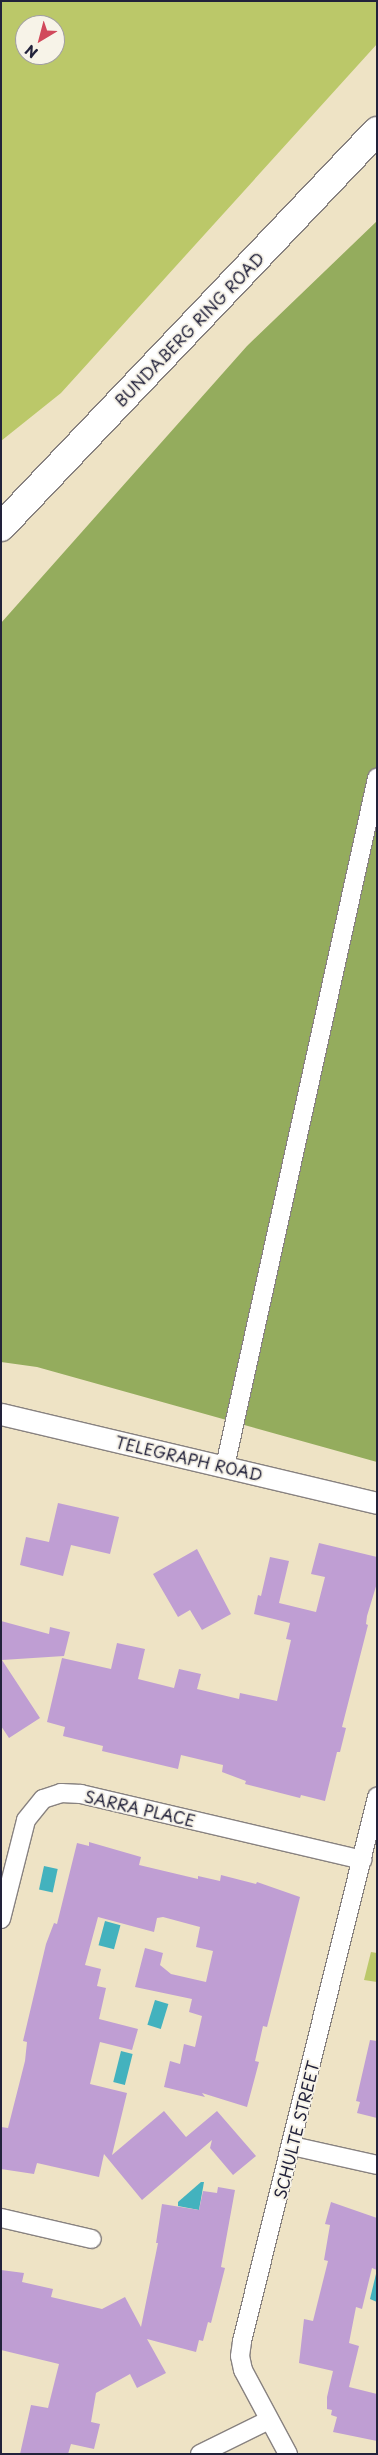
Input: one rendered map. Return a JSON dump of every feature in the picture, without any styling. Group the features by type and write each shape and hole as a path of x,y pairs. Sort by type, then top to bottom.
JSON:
{"main road":[{"name":"BUNDABERG RING ROAD","path":"1,527 377,131"}],"street":[{"path":"225,1466 377,778"},
{"name":"TELEGRAPH ROAD","path":"1,1414 377,1503"},
{"name":"SARRA PLACE","path":"1,1919 22,1830 40,1795 81,1794 362,1860"},
{"name":"SCHULTE STREET","path":"288,2454 248,2382 240,2356 377,1798"},
{"path":"292,2146 377,2165"},
{"path":"1,2218 92,2239"},
{"path":"200,2454 269,2420"}],"green space":[{"path":"1,1 377,1 377,44 61,393 1,441"},
{"path":"377,221 377,1462 37,1367 1,1362 1,623 247,346"},
{"path":"371,1952 377,1953 377,1982 364,1980"}],"water":[{"path":"44,1866 58,1869 53,1892 39,1889"},
{"path":"105,1921 120,1925 114,1949 99,1945"},
{"path":"155,2000 168,2004 161,2029 147,2025"},
{"path":"121,2051 133,2054 125,2085 113,2082"},
{"path":"201,2182 204,2182 199,2210 178,2206 178,2202"},
{"path":"377,2274 377,2302 370,2299"}],"building":[{"path":"58,1503 119,1517 110,1554 71,1545 63,1576 20,1565 26,1537 49,1542"},
{"path":"319,1543 377,1557 377,1583 367,1616 366,1624 368,1625 342,1727 346,1728 340,1752 337,1752 325,1801 301,1795 300,1798 245,1784 246,1781 222,1772 223,1765 181,1755 178,1769 102,1751 103,1746 63,1736 65,1727 47,1722 62,1658 111,1669 117,1643 145,1649 138,1679 174,1688 179,1669 201,1674 197,1689 239,1699 240,1693 277,1701 291,1640 286,1639 290,1623 254,1614 258,1595 261,1596 270,1557 289,1561 279,1603 316,1612 325,1577 311,1574"},
{"path":"197,1549 231,1614 202,1630 190,1610 178,1617 153,1574"},
{"path":"1,1621 49,1634 50,1627 70,1632 64,1656 2,1660 40,1718 9,1738 1,1726"},
{"path":"89,1842 141,1857 139,1865 198,1879 198,1876 220,1881 221,1875 256,1884 257,1882 300,1897 267,2027 263,2026 255,2061 259,2062 247,2107 202,2093 205,2097 164,2087 170,2061 180,2064 184,2044 195,2047 202,2016 189,2012 192,1999 135,1987 145,1948 163,1953 160,1965 171,1974 206,1982 213,1951 196,1947 200,1927 163,1917 157,1918 154,1932 98,1917 85,1965 101,1969 97,1986 106,1988 99,2019 138,2029 132,2050 100,2042 90,2084 127,2093 112,2155 164,2111 186,2137 217,2111 256,2156 233,2175 210,2148 212,2140 142,2200 104,2154 99,2177 37,2163 34,2174 1,2169 1,2127 8,2128 25,2061 27,2042 23,2041 46,1944 54,1923 57,1924 77,1843 89,1846"},
{"path":"370,2040 377,2041 377,2118 357,2113 360,2102 356,2101"},
{"path":"218,2187 235,2190 221,2267 225,2268 211,2323 208,2322 203,2341 199,2340 196,2352 147,2339 166,2373 137,2388 130,2374 96,2393 91,2422 100,2424 94,2449 71,2444 68,2454 20,2454 31,2405 48,2408 59,2364 1,2350 1,2270 24,2273 22,2282 53,2289 51,2297 102,2309 125,2297 141,2327 158,2243 156,2243 162,2204 199,2210 203,2191 217,2193"},
{"path":"331,2202 377,2218 377,2270 372,2268 362,2309 356,2307 349,2343 359,2346 349,2387 377,2394 377,2441 333,2432 337,2417 331,2415 332,2410 327,2409 327,2397 333,2371 299,2363 304,2319 313,2321 328,2261 324,2260 330,2225 325,2224"}]}
